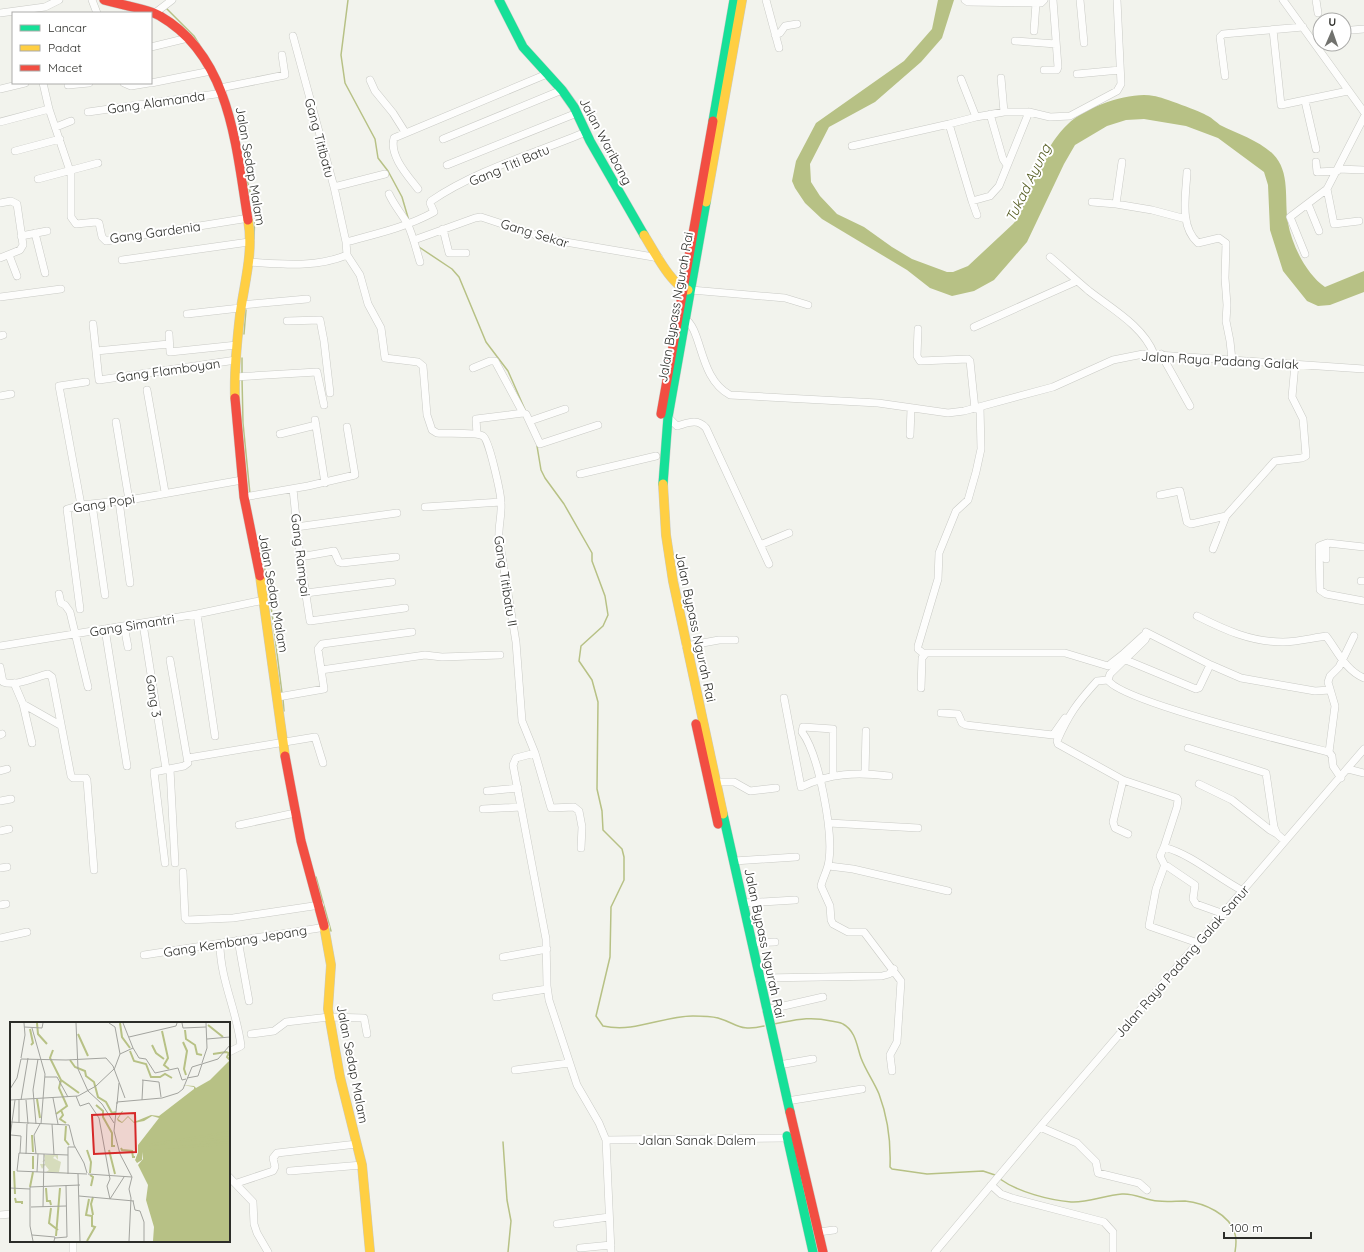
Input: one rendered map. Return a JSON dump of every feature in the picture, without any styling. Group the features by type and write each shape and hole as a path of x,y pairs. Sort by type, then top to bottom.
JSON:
{"main road":[{"name":"Jalan Sedap Malam","path":"104,0 151,12"},
{"name":"Jalan Waribang","path":"499,0 516,37 562,90 577,113 634,220 669,274 687,290"},
{"name":"Jalan Bypass Ngurah Rai","path":"687,290 734,0"},
{"name":"Jalan Bypass Ngurah Rai","path":"742,0 687,290 665,385 656,456 656,514 660,554 734,861 766,1010 765,1021"},
{"name":"Jalan Sedap Malam","path":"152,12 164,18 188,38 199,51 222,89 231,120 249,218 252,262 237,345 236,360 240,376 235,406 242,480 248,496 281,696 295,813 308,867 326,927 330,965 327,997 333,1017 340,1077 362,1165 368,1214 370,1252"},
{"name":"Jalan Bypass Ngurah Rai","path":"681,318 668,417 662,488 665,536 686,646 686,658 706,775 765,1021 787,1138 814,1252"},
{"name":"Jalan Bypass Ngurah Rai","path":"772,1054 779,1065 823,1252"}],"street":[{"path":"18,12 45,7 59,0"},
{"path":"92,0 97,12"},
{"path":"766,0 779,48"},
{"path":"964,0 968,2 1036,3 1041,3 1044,0"},
{"path":"1044,70 1057,70 1053,0"},
{"path":"1080,0 1084,43"},
{"path":"852,146 976,117 1004,112 1029,112 1050,117 1070,116 1119,89 1120,70 1117,0"},
{"path":"1284,0 1364,112"},
{"path":"1316,0 1318,12"},
{"path":"155,13 167,3"},
{"path":"1034,31 1036,3"},
{"path":"0,13 12,12"},
{"path":"775,35 780,33 785,26 797,24"},
{"path":"1225,76 1221,35 1303,27"},
{"path":"1352,30 1364,29"},
{"path":"1273,30 1281,105 1348,91"},
{"name":"Gang Titibatu","path":"293,36 334,187 346,242 347,255"},
{"path":"152,47 188,38"},
{"path":"1015,41 1056,44"},
{"name":"Gang Alamanda","path":"88,112 222,89 285,75 282,55"},
{"path":"1077,74 1120,70"},
{"path":"152,83 211,71"},
{"path":"418,189 402,168 395,154 393,139 405,132 547,74"},
{"path":"1002,78 1004,112"},
{"path":"961,79 976,117"},
{"path":"370,80 375,92 394,113 405,132"},
{"path":"0,89 21,84"},
{"name":"Gang Gardenia","path":"43,84 49,108 70,171 71,220 76,224 96,222 99,224 102,236 106,241 249,218"},
{"path":"68,85 78,84"},
{"path":"126,84 131,86 144,84"},
{"path":"443,139 562,90"},
{"path":"1305,101 1316,149"},
{"path":"0,122 49,108"},
{"path":"972,201 994,193 999,186 1029,112"},
{"path":"447,166 577,113"},
{"path":"990,114 1003,160 1007,165"},
{"path":"1305,254 1290,218 1291,215 1327,189 1364,117"},
{"path":"56,127 71,121"},
{"path":"949,124 977,215"},
{"name":"Gang Titi Batu","path":"409,223 434,212 430,203 432,200 488,171 586,132"},
{"path":"15,151 60,139"},
{"path":"1116,204 1122,162"},
{"path":"1316,162 1317,172 1364,170"},
{"path":"38,179 98,163"},
{"path":"1187,172 1186,219 1189,230 1198,242 1219,238 1226,242 1225,278 1228,305 1226,321 1232,360"},
{"path":"334,187 385,174"},
{"path":"1327,189 1334,224 1359,221"},
{"path":"389,194 394,207 400,211 409,223 420,262"},
{"path":"0,203 11,201 17,204 23,248 0,258"},
{"path":"1092,202 1152,210 1186,219"},
{"path":"1308,204 1319,231"},
{"name":"Gang Sekar","path":"415,240 481,217 548,239 659,258"},
{"path":"346,242 409,223"},
{"path":"443,229 449,253 466,253"},
{"path":"21,236 47,231"},
{"path":"35,233 45,273"},
{"path":"122,260 250,242"},
{"path":"9,254 17,276"},
{"path":"252,262 294,265 333,259 347,255 360,275 368,304 381,328 385,358 418,362 423,366 427,415 430,428 437,433 477,434 476,419 523,413"},
{"path":"1050,257 1077,281 1133,325 1158,354 1190,406"},
{"path":"974,327 1077,281"},
{"path":"0,297 61,289"},
{"path":"687,290 785,298 808,305"},
{"path":"187,314 244,305 307,299"},
{"name":"Jalan Raya Padang Galak","path":"681,318 691,324 706,365 715,383 730,394 870,402 911,409 948,413 977,408 1053,387 1114,360 1143,354 1364,369"},
{"path":"287,321 320,320 330,393"},
{"path":"93,324 96,351 169,344"},
{"path":"918,328 917,356 920,361 968,359 970,361 981,449 968,500 956,511 950,522 948,532 939,553 938,579 918,649 924,654 1065,653 1108,666 1122,655 1142,635 1147,636 1126,660 1110,674 1108,680"},
{"path":"169,334 170,352 237,345"},
{"name":"Gang Flamboyan","path":"96,351 99,380 236,360"},
{"path":"473,368 490,361 495,361 523,413 526,414 530,421 540,444 598,425"},
{"path":"1213,549 1226,516 1275,461 1302,458 1306,456 1303,419 1292,396 1295,364"},
{"path":"240,376 316,372 319,376 324,405"},
{"path":"81,505 59,386 86,382"},
{"path":"147,390 165,492"},
{"path":"0,396 11,394"},
{"path":"530,421 565,409"},
{"path":"910,435 911,409"},
{"path":"668,417 678,426"},
{"path":"116,422 128,500"},
{"path":"280,434 316,422 325,483"},
{"path":"666,435 678,426 696,422 706,428 769,564"},
{"path":"248,496 325,483 355,475 347,426"},
{"name":"Gang Titibatu II","path":"477,434 483,436 487,440 498,481 501,502 498,530 502,563 516,642 522,721 535,753 551,808 574,807 579,811 582,827 581,848"},
{"path":"580,474 656,456"},
{"name":"Gang Popi","path":"80,609 66,513 67,509 81,505 128,500 165,492 242,480"},
{"name":"Gang Rampai","path":"293,489 296,526 310,621 404,608"},
{"path":"1160,495 1180,491 1187,522 1191,524 1226,516"},
{"path":"119,501 130,583"},
{"path":"425,507 501,502"},
{"path":"92,504 105,595"},
{"path":"296,526 397,512"},
{"path":"760,545 789,534"},
{"path":"1364,548 1328,543 1319,546 1320,590 1326,594 1364,601"},
{"path":"1326,559 1328,543"},
{"path":"300,557 334,551 340,563 396,558"},
{"path":"306,593 392,582"},
{"path":"59,594 61,603 66,605 70,612 88,686"},
{"name":"Gang Simantri","path":"0,646 143,624 264,600"},
{"path":"196,614 216,736"},
{"path":"1197,616 1227,631 1247,638 1283,642 1326,636 1342,660 1363,676"},
{"name":"Gang 3","path":"143,624 168,769 175,863"},
{"path":"124,626 128,647"},
{"path":"105,629 127,766"},
{"path":"281,696 324,689 318,649 320,645 412,632"},
{"path":"1146,632 1210,665 1241,678 1316,691 1330,690"},
{"path":"1341,778 1333,766 1332,756 1329,752 1335,706 1328,682 1330,676 1339,667 1354,636"},
{"path":"686,646 720,640 735,640"},
{"path":"921,688 924,654"},
{"path":"321,670 425,655 442,657 500,655"},
{"path":"164,863 154,775 156,771 188,764 170,660"},
{"path":"1126,660 1196,689 1199,688 1210,665"},
{"path":"0,667 3,682 14,683 50,675 71,776 73,778 86,778 87,780 94,870"},
{"path":"941,713 958,714 962,724 966,725 1053,735 1060,723 1069,715 1097,681 1108,680"},
{"path":"1108,680 1112,685 1127,693 1205,719 1329,752"},
{"path":"14,683 23,704 32,743"},
{"path":"784,698 800,787 818,778 833,776 865,774 889,776"},
{"path":"23,704 60,725"},
{"path":"1069,715 1057,741 1058,744 1123,780 1177,798 1178,800 1164,848 1160,856 1165,866 1174,870 1195,885 1193,899 1196,904 1224,914"},
{"path":"833,776 833,729 803,727 802,732 811,746 829,823 829,866 821,886 830,906 831,920 833,924 848,932 864,932 894,969 901,981 897,1042 890,1054 892,1071"},
{"path":"865,774 866,731"},
{"path":"188,758 316,737 323,763"},
{"path":"1188,748 1266,773 1271,810 1277,834"},
{"name":"Jalan Raya Padang Galak Sanur","path":"993,1183 1341,778 1364,749"},
{"path":"535,753 516,758 513,761 547,949 547,989 577,1085 599,1123 606,1140 611,1249 580,1248"},
{"path":"1348,769 1364,773"},
{"path":"1123,780 1113,822 1115,828 1128,834"},
{"path":"716,782 734,782 750,791 776,788"},
{"path":"1199,784 1232,800 1277,834 1285,842"},
{"path":"487,791 518,788"},
{"path":"0,801 11,799"},
{"path":"483,809 521,807"},
{"path":"239,825 295,813"},
{"path":"829,823 918,828"},
{"path":"0,831 9,829"},
{"path":"1164,848 1177,851 1192,858 1222,880 1243,891"},
{"path":"734,861 796,857"},
{"path":"829,866 853,868 948,892"},
{"path":"1165,866 1162,870 1156,889 1150,919 1150,927 1198,943"},
{"path":"183,872 185,918 187,920 233,918 320,906"},
{"path":"743,903 794,900"},
{"name":"Gang Kembang Jepang","path":"144,955 326,927"},
{"path":"0,938 27,932"},
{"path":"238,940 249,1001"},
{"path":"752,943 775,942"},
{"path":"220,944 222,971 236,1019 241,1046 230,1052"},
{"path":"503,956 547,949"},
{"path":"759,978 882,976 889,974 894,969"},
{"path":"496,997 547,989"},
{"path":"766,1010 823,997"},
{"path":"251,1034 274,1031 286,1022 333,1017 364,1018 366,1034"},
{"path":"779,1065 813,1059"},
{"path":"515,1070 569,1063"},
{"path":"787,1101 862,1089"},
{"path":"1040,1128 1077,1143 1096,1162 1098,1173 1139,1183 1147,1190"},
{"name":"Jalan Sanak Dalem","path":"606,1140 787,1138"},
{"path":"237,1183 273,1171 275,1167 273,1158 277,1153 356,1144"},
{"path":"290,1171 362,1165"},
{"path":"230,1177 253,1202 254,1224 257,1233 268,1252"},
{"path":"935,1252 993,1183 1001,1194 1012,1198 1104,1222 1113,1232 1113,1252"},
{"path":"0,1215 10,1214"},
{"path":"556,1224 609,1217"},
{"path":"818,1232 834,1230"}],"shaded area":[{"path":"938,0 954,0 942,38 921,62 875,102 829,127 810,164 811,182 820,196 837,214 864,227 912,259 947,272 953,272 968,266 1019,217 1026,197 1048,149 1068,124 1085,112 1108,102 1133,96 1154,96 1204,114 1220,125 1261,145 1273,154 1279,161 1285,178 1287,214 1290,232 1296,249 1306,267 1325,287 1364,271 1364,292 1330,305 1318,306 1307,301 1283,271 1270,230 1268,185 1264,172 1218,138 1186,126 1144,119 1126,120 1107,126 1075,145 1064,164 1027,242 994,280 974,291 952,296 930,288 907,270 822,219 805,203 792,181 796,161 816,123 904,61 932,29"}],"waterway":[{"path":"348,0 341,55 345,83 375,139 378,158 388,171 402,197 409,221"},
{"path":"165,7 194,36 202,49"},
{"path":"245,172 255,211 254,239"},
{"path":"419,247 452,269 459,277 486,342 508,371 526,412"},
{"path":"244,334 246,310"},
{"path":"242,358 242,374"},
{"path":"242,378 243,423 250,494"},
{"path":"537,446 541,470 545,478 564,504 592,553 592,561 605,596 608,615 603,626 581,646 579,661 592,680 598,702 597,789 602,811 603,830 622,849 624,857 624,880 611,907 610,957 596,1016 603,1026 615,1028 638,1026 693,1016 709,1016 718,1018 744,1028 764,1026"},
{"path":"260,549 268,582 282,693"},
{"path":"283,699 284,711"},
{"path":"316,877 331,931"},
{"path":"774,1024 802,1019 816,1019 843,1024 851,1031 863,1063 877,1090 885,1112 890,1148 890,1167 892,1169 927,1174 983,1171 995,1175"},
{"path":"503,1142 507,1200 511,1221 508,1252"},
{"path":"1000,1179 1016,1188 1062,1201 1077,1202 1127,1194 1153,1200 1185,1201 1200,1204 1222,1215 1228,1221 1236,1236 1235,1252"}],"traffic: fast":[{"path":"499,0 523,47 562,90 574,107 590,141 644,235"},
{"path":"713,121 734,0"},
{"path":"663,484 668,417 706,202"},
{"path":"723,814 790,1112"},
{"path":"787,1136 813,1252"}],"traffic: slow":[{"path":"706,202 742,0"},
{"path":"235,398 235,367 238,335 250,244 248,220"},
{"path":"644,235 669,275 682,287 688,290"},
{"path":"663,484 666,535 673,581 723,814"},
{"path":"260,576 285,756"},
{"path":"324,926 331,965 328,1009 340,1077 362,1165 370,1252"}],"traffic: jam":[{"path":"104,0 152,12"},
{"path":"152,12 160,16 184,34 202,55 216,80 226,106 234,135 248,220"},
{"path":"661,414 713,121"},
{"path":"235,398 244,497 260,576"},
{"path":"696,724 718,824"},
{"path":"285,756 301,841 324,926"},
{"path":"790,1112 823,1252"}],"water label":[{"name":"Tukad Ayung","path":"1028,183"}]}
